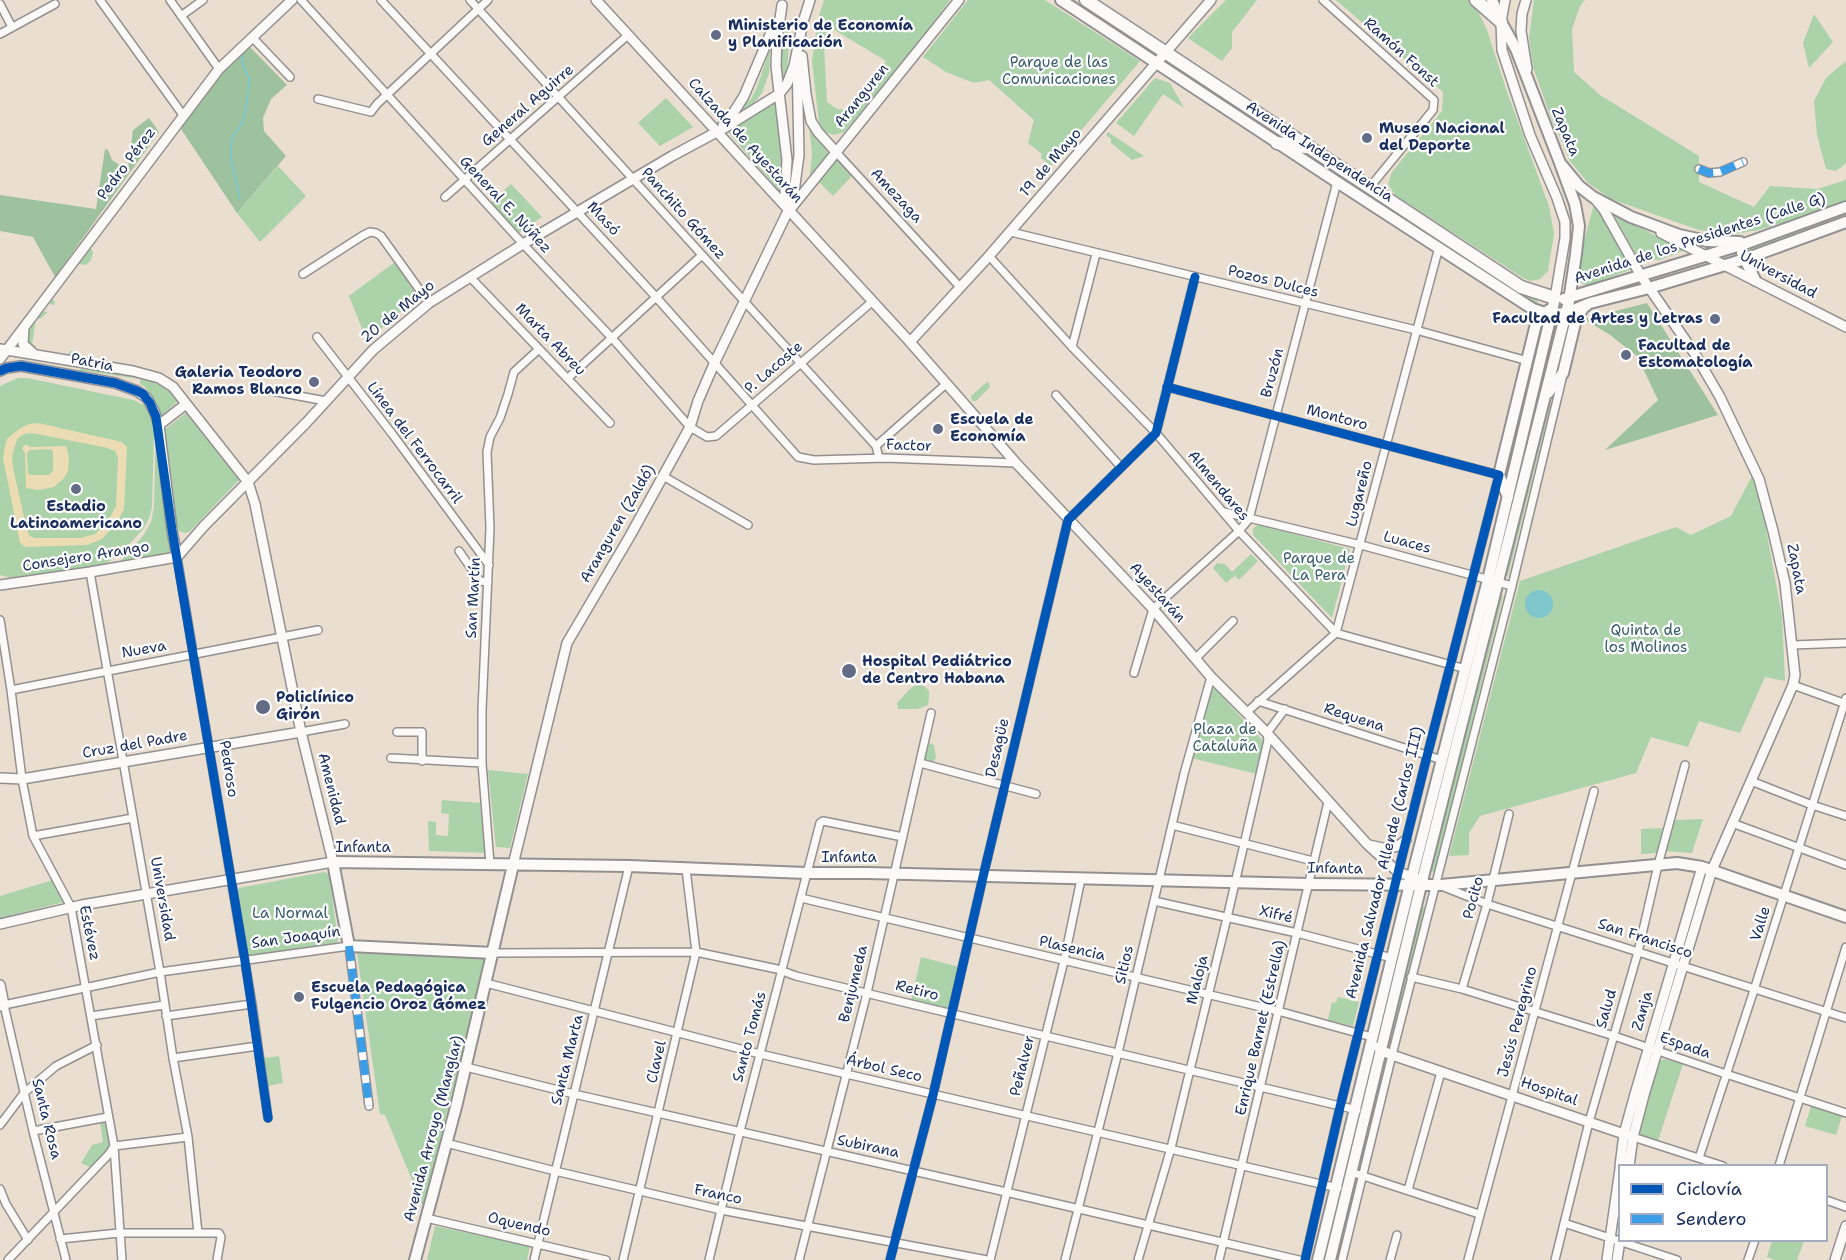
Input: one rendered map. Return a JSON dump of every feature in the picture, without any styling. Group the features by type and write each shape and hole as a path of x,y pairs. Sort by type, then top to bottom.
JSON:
{"highway":[{"name":"Avenida Independencia","path":"1086,0 1521,287 1558,304"},
{"path":"1476,0 1501,22"},
{"path":"1277,142 1310,148"}],"main road":[{"name":"Pedro Pérez","path":"0,359 3,349 24,327 219,69 292,0"},
{"name":"Calzada de Ayestarán","path":"596,0 873,301"},
{"path":"779,94 787,84 797,58 804,15 803,0"},
{"path":"804,15 810,0"},
{"name":"Aranguren","path":"788,211 959,0"},
{"name":"Avenida Independencia","path":"1061,0 1526,304 1558,304 1566,313"},
{"name":"19 de Mayo","path":"910,342 1011,232 1211,0"},
{"name":"Zapata","path":"1492,0 1516,49 1560,163 1604,210 1641,276 1695,354 1720,397 1759,479 1771,520 1785,583 1795,675 1793,685 1732,823 1707,869"},
{"path":"1501,22 1505,0"},
{"name":"Zapata","path":"1526,0 1521,31 1530,83"},
{"name":"20 de Mayo","path":"783,3 776,51 787,160 785,193 788,211"},
{"name":"20 de Mayo","path":"717,131 732,115 744,96 783,3"},
{"name":"Avenida Salvador Allende (Carlos III)","path":"1318,1260 1335,1188 1380,1050 1442,760 1466,669 1493,581 1508,497 1558,304 1565,222 1515,92 1502,50 1501,22"},
{"path":"801,36 806,94 812,123"},
{"path":"788,211 800,155 797,58"},
{"name":"20 de Mayo","path":"177,557 373,350 429,303 523,244 779,94"},
{"path":"785,138 799,123 806,121 812,123"},
{"name":"Amezaga","path":"812,123 836,152"},
{"path":"1536,324 1558,304 1572,283 1579,226 1575,204 1560,163"},
{"path":"1593,197 1631,217 1696,240 1747,243"},
{"name":"Avenida de los Presidentes (Calle G)","path":"1558,304 1747,243 1846,207"},
{"name":"Aranguren (Zaldó)","path":"513,865 567,643 690,427 714,364 788,211"},
{"path":"1833,212 1842,223"},
{"name":"Universidad","path":"1631,217 1846,327"},
{"name":"Avenida de los Presidentes (Calle G)","path":"1566,313 1590,303 1649,288 1764,253 1842,223"},
{"path":"1747,243 1742,250 1744,259 1759,283"},
{"path":"1759,283 1755,266 1764,253"},
{"name":"Ayestarán","path":"873,301 1016,463 1153,609 1211,677 1267,733 1368,845 1398,872 1417,884"},
{"path":"1543,401 1563,373 1576,319 1583,308 1590,303"},
{"name":"Avenida de los Presidentes (Calle G)","path":"1558,304 1590,303"},
{"path":"1508,497 1499,475 1536,324 1532,311 1526,304"},
{"name":"Avenida Salvador Allende (Carlos III)","path":"1330,1260 1351,1173 1372,1037 1392,958 1417,884 1493,581 1566,313"},
{"path":"24,327 23,344 33,353"},
{"name":"Patria","path":"3,349 152,375 172,387 248,482"},
{"path":"0,364 12,367"},
{"name":"Patria","path":"0,371 12,367 30,367 115,382 137,390 147,398 159,425"},
{"path":"159,425 186,404"},
{"name":"Pedroso","path":"159,425 177,557"},
{"path":"255,504 255,484 265,464"},
{"name":"Amenidad","path":"248,482 255,504 302,732 333,862 349,946"},
{"path":"232,497 246,496 255,504"},
{"path":"172,530 178,539 186,541 192,539"},
{"name":"Consejero Arango","path":"3,584 177,557"},
{"name":"Cruz del Padre","path":"0,778 22,779 302,732"},
{"path":"1368,845 1387,849 1398,846 1406,840"},
{"name":"Infanta","path":"0,924 71,907 333,862 628,866 806,873 1435,885 1677,863 1707,869 1846,917"},
{"name":"Avenida Arroyo (Manglar)","path":"415,1260 466,1067 513,865"},
{"name":"Zanja","path":"1621,1164 1653,1048 1673,963 1707,869"},
{"name":"Zanja","path":"1653,1048 1683,966 1707,869"},
{"name":"San Joaquín","path":"349,946 493,953"},
{"name":"Santa Rosa","path":"0,985 2,1005"},
{"path":"1372,1037 1380,1050"},
{"name":"Hospital","path":"1380,1050 1629,1135"},
{"name":"Zanja","path":"1629,1135 1629,1164"},
{"name":"Zanja","path":"1617,1260 1618,1204"},
{"path":"1835,1260 1846,1226"},
{"name":"Zanja","path":"1607,1260 1616,1240"}],"street":[{"path":"100,0 183,115"},
{"path":"170,0 219,69"},
{"path":"181,16 203,0"},
{"name":"General E. Núñez","path":"301,0 464,180 612,338 690,427"},
{"name":"Masó","path":"381,0 656,297 802,459"},
{"name":"Panchito Gómez","path":"470,0 876,446"},
{"path":"318,99 370,112 488,0"},
{"name":"Ramón Fonst","path":"1323,0 1434,100 1433,110 1370,187"},
{"path":"0,4 12,27"},
{"path":"0,34 55,4"},
{"name":"General Aguirre","path":"445,197 628,35"},
{"path":"252,37 290,77"},
{"name":"Amezaga","path":"836,152 960,287"},
{"path":"1699,169 1720,172 1743,162"},
{"name":"Bruzón","path":"1153,609 1239,531 1249,519 1337,182"},
{"path":"303,274 362,236 370,232 376,233 381,236 429,303"},
{"name":"Pozos Dulces","path":"1011,232 1416,330 1528,361"},
{"name":"Lugareño","path":"1336,633 1439,247"},
{"path":"1072,347 1096,254"},
{"path":"568,378 702,255"},
{"name":"Almendares","path":"989,256 1156,434 1239,531 1336,633"},
{"path":"1068,520 1156,434 1195,277"},
{"name":"Marta Abreu","path":"470,278 610,423"},
{"name":"P. Lacoste","path":"690,427 707,437 716,436 873,301"},
{"name":"Línea del Ferrocarril","path":"317,338 393,435 489,565"},
{"name":"San Martín","path":"490,864 482,763 482,710 490,528 487,452 490,437 500,418 514,372 539,349"},
{"path":"1342,1260 1512,586 1563,373"},
{"path":"879,458 876,446 945,384"},
{"name":"Montoro","path":"1167,387 1499,475"},
{"path":"272,391 326,400"},
{"path":"1056,395 1121,467"},
{"name":"Factor","path":"802,459 879,458 1016,463"},
{"name":"Avenida Salvador Allende (Carlos III)","path":"1305,1260 1377,955 1499,475"},
{"path":"663,476 748,525"},
{"name":"Luaces","path":"1224,512 1361,544 1512,586"},
{"name":"Desagüe","path":"890,1260 933,1095 1068,520"},
{"path":"459,551 480,581 488,582"},
{"name":"Pedroso","path":"177,557 252,1004 268,1118"},
{"name":"Universidad","path":"90,572 188,1137 198,1233"},
{"path":"1134,673 1153,609"},
{"name":"Estévez","path":"0,620 22,779 33,836 71,907 114,1146 122,1260"},
{"path":"1196,658 1233,621"},
{"name":"Nueva","path":"11,690 318,630"},
{"path":"1247,712 1336,633 1466,669"},
{"path":"1793,645 1846,643"},
{"name":"Sitios","path":"1065,1260 1118,1053 1184,774 1211,677"},
{"path":"1793,685 1845,702"},
{"name":"Requena","path":"1258,701 1442,760"},
{"name":"Valle","path":"1699,1158 1845,702"},
{"name":"Maloja","path":"1138,1260 1171,1148 1227,918 1268,740 1267,733 1285,709"},
{"name":"Benjumeda","path":"799,1260 867,993 931,713"},
{"name":"Cruz del Padre","path":"302,732 345,724"},
{"path":"396,732 422,732 422,761"},
{"path":"392,758 482,763"},
{"path":"920,763 1036,794"},
{"name":"Salud","path":"1555,1260 1589,1122 1638,952 1685,765"},
{"path":"1751,781 1846,816"},
{"name":"Jesús Peregrino","path":"1470,1260 1479,1214 1594,792"},
{"name":"Enrique Barnet (Estrella)","path":"1219,1260 1328,802"},
{"name":"Pocito","path":"1462,989 1509,814"},
{"path":"33,836 133,818"},
{"name":"Santo Tomás","path":"709,1260 740,1131 821,822 903,837"},
{"path":"1732,823 1846,865"},
{"path":"1172,825 1313,861"},
{"name":"Santa Marta","path":"534,1260 628,866"},
{"name":"Clavel","path":"623,1260 696,952 686,869"},
{"name":"Peñalver","path":"988,1260 1064,961 1081,879"},
{"name":"San Francisco","path":"1435,885 1486,904 1846,1018"},
{"name":"Plasencia","path":"801,898 1278,1011 1372,1037"},
{"name":"Xifré","path":"1154,902 1297,933 1392,958"},
{"name":"San Joaquín","path":"2,1005 160,972 349,946"},
{"name":"Amenidad","path":"349,946 369,1106"},
{"path":"1780,1164 1846,947"},
{"name":"Retiro","path":"493,953 696,952 782,970 796,976 1360,1111"},
{"name":"Espada","path":"1412,977 1462,989 1653,1048 1846,1113"},
{"name":"Árbol Seco","path":"486,983 760,1054 933,1095 1025,1114 1335,1188 1347,1186"},
{"path":"166,1016 252,1004"},
{"name":"Santa Rosa","path":"2,1005 66,1260"},
{"path":"91,1016 164,1005"},
{"path":"0,1125 24,1093 56,1066 97,1045"},
{"path":"173,1058 258,1046"},
{"name":"Subirana","path":"466,1067 573,1094 1299,1260"},
{"path":"1408,1190 1441,1072"},
{"path":"33,1131 108,1117"},
{"name":"Hospital","path":"1629,1135 1717,1164"},
{"path":"8,1260 114,1146 188,1137"},
{"name":"Franco","path":"446,1143 721,1210 988,1260"},
{"path":"1351,1173 1479,1214"},
{"path":"0,1189 6,1204 28,1240"},
{"path":"1828,1200 1846,1207"},
{"name":"Oquendo","path":"426,1218 606,1260"},
{"path":"1564,1223 1616,1240"},
{"path":"60,1239 119,1233 220,1234 217,1260"},
{"path":"1390,1260 1397,1235"},
{"path":"1622,1242 1677,1260"},
{"path":"1748,1260 1754,1242"}],"green space":[{"path":"824,0 950,0 916,47 844,132 834,135 825,132 819,123 812,61 818,19","holes":["828,26 886,61 850,110 837,109 827,102 824,46"]},
{"name":"Parque de las Comunicaciones","path":"968,0 1045,0 1140,61 1051,166 1041,158 1042,154 1028,143 1034,120 989,80 974,83 946,72 923,57"},
{"path":"1071,0 1075,0 1149,47 1147,49"},
{"path":"1226,0 1257,0 1232,32 1232,48 1222,61 1188,38"},
{"path":"1336,0 1471,0 1475,5 1487,30 1549,206 1554,234 1548,271 1540,279 1530,281 1523,278 1395,195 1388,184 1392,172 1442,111 1443,92"},
{"path":"1534,0 1585,0 1580,6 1572,29 1574,72 1600,95 1699,156 1699,182 1754,207 1770,186 1817,189 1846,179 1846,202 1799,219 1730,235 1699,230 1611,199 1588,183 1570,161 1550,115 1533,67 1529,38"},
{"path":"1814,14 1833,42 1809,68 1803,43"},
{"path":"790,23 787,74 784,81 781,61 782,45 786,28"},
{"path":"249,46 287,85 271,99 263,118 264,131 286,156 237,213 179,126 222,72"},
{"path":"770,49 769,73 762,93 755,102 741,111 740,109 751,99 757,87"},
{"path":"1168,60 1284,136 1272,133 1166,62"},
{"path":"1846,61 1846,163 1836,171 1826,169 1817,135 1814,101 1826,78"},
{"path":"1155,78 1170,83 1184,108 1163,94 1134,136 1116,123"},
{"path":"666,98 693,127 660,146 638,123"},
{"path":"777,101 783,134 783,188 779,191 728,132"},
{"path":"149,118 159,132 55,277 33,237 0,231 0,195 96,209 105,149 108,150 112,160 128,168 133,130"},
{"path":"809,125 828,153 812,176 810,176 812,152"},
{"path":"1108,132 1144,156 1132,160 1111,143 1111,139 1106,135"},
{"path":"1295,149 1306,152 1535,299 1537,303 1534,304"},
{"path":"834,160 838,160 852,176 833,196 816,179"},
{"path":"278,166 306,196 260,242 237,213"},
{"path":"511,184 542,217 518,233 490,203"},
{"path":"1594,204 1632,269 1587,286 1581,283 1575,274"},
{"path":"1614,215 1685,250 1660,260 1638,258"},
{"path":"1827,219 1830,222 1752,252 1749,248 1752,246"},
{"path":"90,247 93,252 91,260 86,265 79,264 52,299 55,302 54,305 50,304 49,300"},
{"path":"395,262 418,296 367,341 349,296"},
{"path":"1647,303 1718,415 1605,450 1658,400 1637,356 1584,319"},
{"path":"40,311 48,312 40,319 36,319 32,345 35,345 35,349 69,355 70,351 73,351 74,357 35,351 26,344 26,331"},
{"path":"1556,322 1558,322 1494,579 1491,578"},
{"path":"81,367 146,379 163,387 179,400 160,418 151,395 140,384 140,379 85,371 83,373 80,371"},
{"name":"Estadio Latinoamericano","path":"18,378 133,400 146,406 152,414 154,430 152,507 149,518 144,528 123,551 103,566 12,578 0,575 0,386"},
{"path":"987,382 990,387 976,401 972,401 971,396"},
{"path":"1551,403 1508,576 1502,574 1543,408"},
{"path":"186,413 240,479 186,533 175,527 163,431"},
{"path":"156,424 171,551 167,556 118,564 143,536 151,522 154,507"},
{"name":"Quinta de los Molinos","path":"1752,476 1761,502 1782,616 1785,681 1765,677 1740,733 1699,721 1688,747 1651,737 1636,773 1480,816 1469,833 1469,855 1449,856 1520,581 1676,527 1691,535 1731,516"},
{"name":"Parque de La Pera","path":"1260,525 1350,549 1332,618 1253,535 1253,529"},
{"path":"1251,554 1258,561 1239,580 1235,576 1226,583 1213,568 1217,563 1225,564 1232,572"},
{"path":"1497,594 1503,596 1435,872 1429,871"},
{"path":"919,685 929,691 928,705 918,709 898,709 897,703 909,690"},
{"name":"Plaza de Cataluña","path":"1214,688 1265,743 1257,774 1191,758 1210,690"},
{"path":"929,743 934,745 936,757 930,763 925,760"},
{"path":"488,770 528,774 510,848 496,847"},
{"path":"442,800 480,803 485,853 429,851 428,821 436,822 436,835 448,836 449,814 441,813"},
{"path":"1703,819 1692,853 1665,851 1673,820"},
{"path":"1663,828 1657,853 1641,854 1641,829"},
{"name":"La Normal","path":"324,872 329,874 338,940 336,944 249,955 236,892 239,888"},
{"path":"53,880 64,902 0,918 0,896"},
{"path":"1420,906 1426,908 1391,1046 1386,1044"},
{"path":"357,953 486,959 423,1206 385,1115 380,1114"},
{"path":"921,957 959,967 948,1010 911,1001"},
{"path":"1338,997 1359,1002 1353,1026 1328,1020 1332,1002 1336,1003"},
{"path":"279,1056 283,1083 268,1086 264,1058"},
{"path":"1664,1059 1683,1064 1657,1144 1633,1137 1657,1064"},
{"path":"1382,1061 1387,1063 1360,1173 1355,1170"},
{"path":"1811,1106 1842,1116 1836,1135 1805,1126"},
{"path":"106,1120 110,1149 92,1168 81,1163 92,1145 103,1142 100,1121"},
{"path":"1350,1188 1356,1190 1338,1260 1332,1260"},
{"path":"435,1226 530,1246 527,1260 427,1260"},
{"path":"1772,1242 1804,1242 1797,1260 1775,1260 1767,1257"}],"sand":[{"path":"38,423 122,442 127,447 124,509 117,523 102,539 87,545 25,547 20,543 3,458 7,439 29,424","holes":["32,433 115,451 118,457 116,506 107,523 95,534 80,538 30,536 13,468 12,456 17,439 24,434"]},
{"path":"26,444 30,447 66,446 69,457 68,471 64,478 54,487 38,490 26,488 25,453 22,448","holes":["51,449 53,471 49,475 30,475 28,473 27,453 30,450"]}],"water":[{"path":"1539,590 1549,594 1553,604 1549,614 1539,618 1529,614 1525,604 1529,594"}],"waterway":[{"path":"240,199 231,158 231,145 233,136 243,122 248,95 249,78 243,65 242,52"}],"marked path":[{"path":"1699,169 1709,173 1720,172 1743,162"},
{"path":"349,946 369,1106"}],"cycle path":[{"path":"890,1260 933,1095 1068,520 1156,433 1195,277"},
{"path":"0,371 21,366 115,383 143,394 156,417 172,530 245,961 268,1118"},
{"path":"1167,387 1499,475 1340,1107 1305,1260"}],"place":[{"name":"Ministerio de Economía y Planificación","path":"716,35"},
{"name":"Museo Nacional del Deporte","path":"1367,138"},
{"name":"Facultad de Artes y Letras","path":"1715,319"},
{"name":"Facultad de Estomatología","path":"1626,355"},
{"name":"Galeria Teodoro Ramos Blanco","path":"314,382"},
{"name":"Escuela de Economía","path":"938,429"},
{"name":"Estadio Latinoamericano","path":"76,489"},
{"name":"Hospital Pediátrico de Centro Habana","path":"849,671"},
{"name":"Policlínico Girón","path":"263,707"},
{"name":"Escuela Pedagógica Fulgencio Oroz Gómez","path":"299,997"}]}
